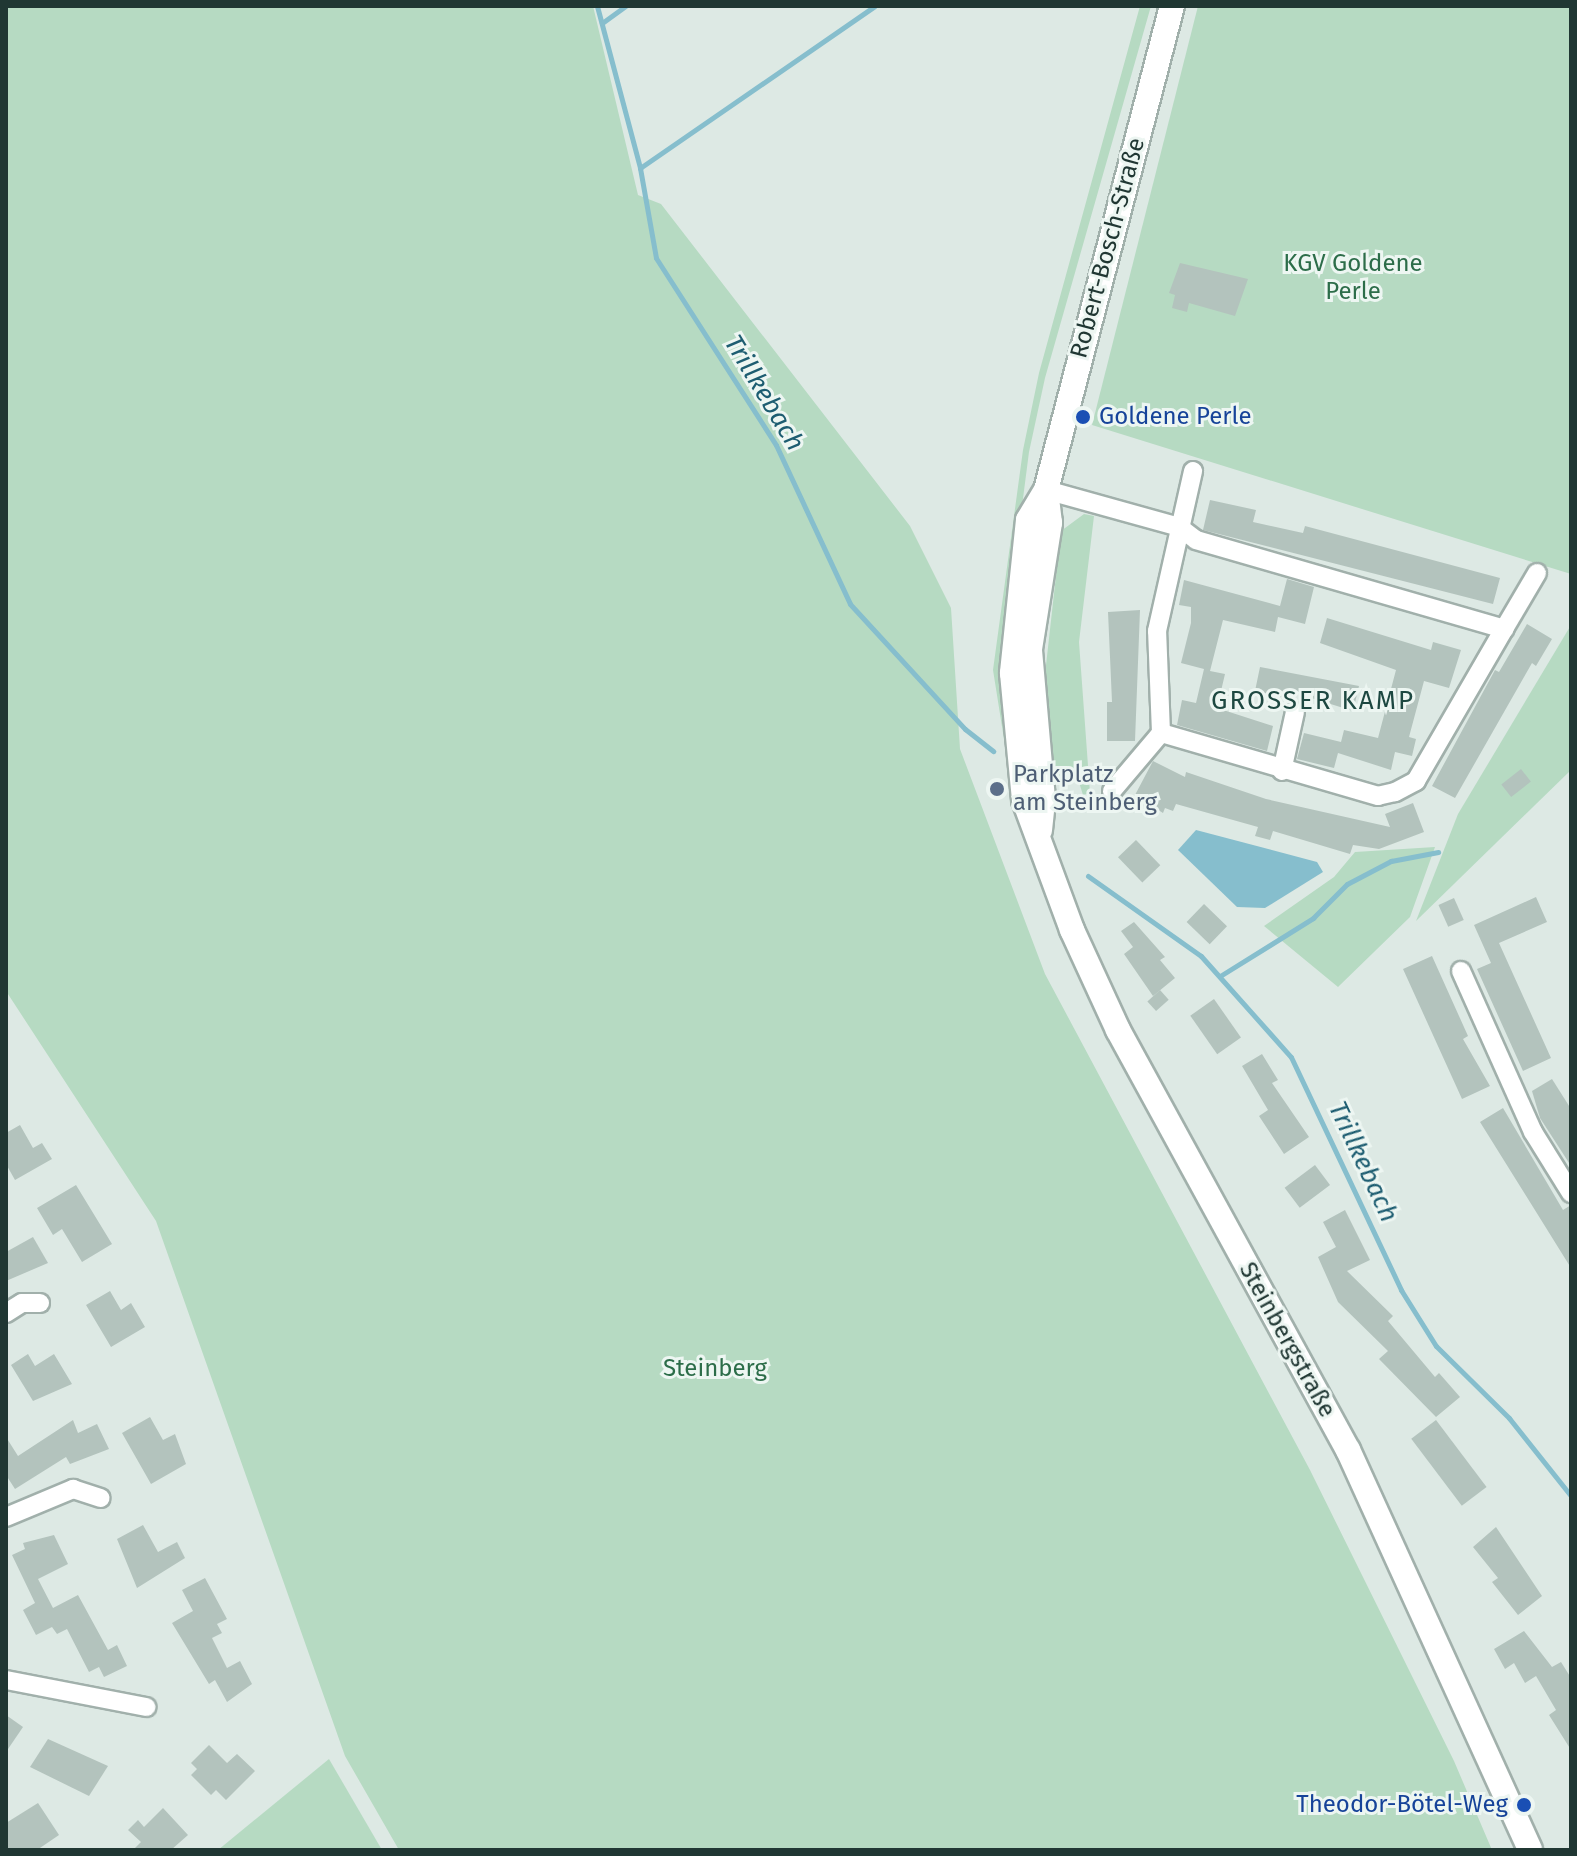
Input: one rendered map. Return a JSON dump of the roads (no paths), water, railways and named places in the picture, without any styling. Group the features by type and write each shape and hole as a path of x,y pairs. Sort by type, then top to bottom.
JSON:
{"main road":[{"name":"Robert-Bosch-Straße","path":"1039,833 1043,799 1030,649 1050,523 1046,490 1172,6"},
{"name":"Steinbergstraße","path":"1039,833 1072,930 1118,1030 1348,1450 1530,1850"}],"street":[{"path":"1112,791 1161,733 1157,631 1193,471"},
{"path":"1046,490 1179,527 1196,540 1504,629"},
{"path":"1161,733 1282,771 1378,796 1416,781 1537,573"},
{"path":"1282,771 1295,712"},
{"path":"1461,971 1533,1132 1571,1193"},
{"path":"6,1313 22,1303 40,1303"},
{"path":"6,1517 73,1489 101,1498"},
{"path":"6,1680 146,1707"}],"water":[{"path":"1196,830 1317,862 1323,872 1265,908 1237,907 1178,850"}],"waterway":[{"name":"Trillkebach","path":"597,6 640,168 656,258 776,445 850,604 965,729 993,751"},
{"path":"602,23 625,6"},
{"path":"640,168 875,6"},
{"path":"1220,976 1313,918 1347,884 1391,861 1438,852"},
{"name":"Trillkebach","path":"1088,876 1201,956 1291,1057 1401,1290 1436,1346 1509,1418 1571,1496"}],"place":[{"name":"Goldene Perle","path":"1083,417"},
{"name":"Parkplatz am Steinberg","path":"997,789"},
{"name":"Theodor-Bötel-Weg","path":"1524,1805"}],"district":[{"name":"GROSSER KAMP","path":"1313,701"}],"park label":[{"name":"KGV Goldene Perle","path":"1353,278"},
{"name":"Steinberg","path":"715,1369"}]}
